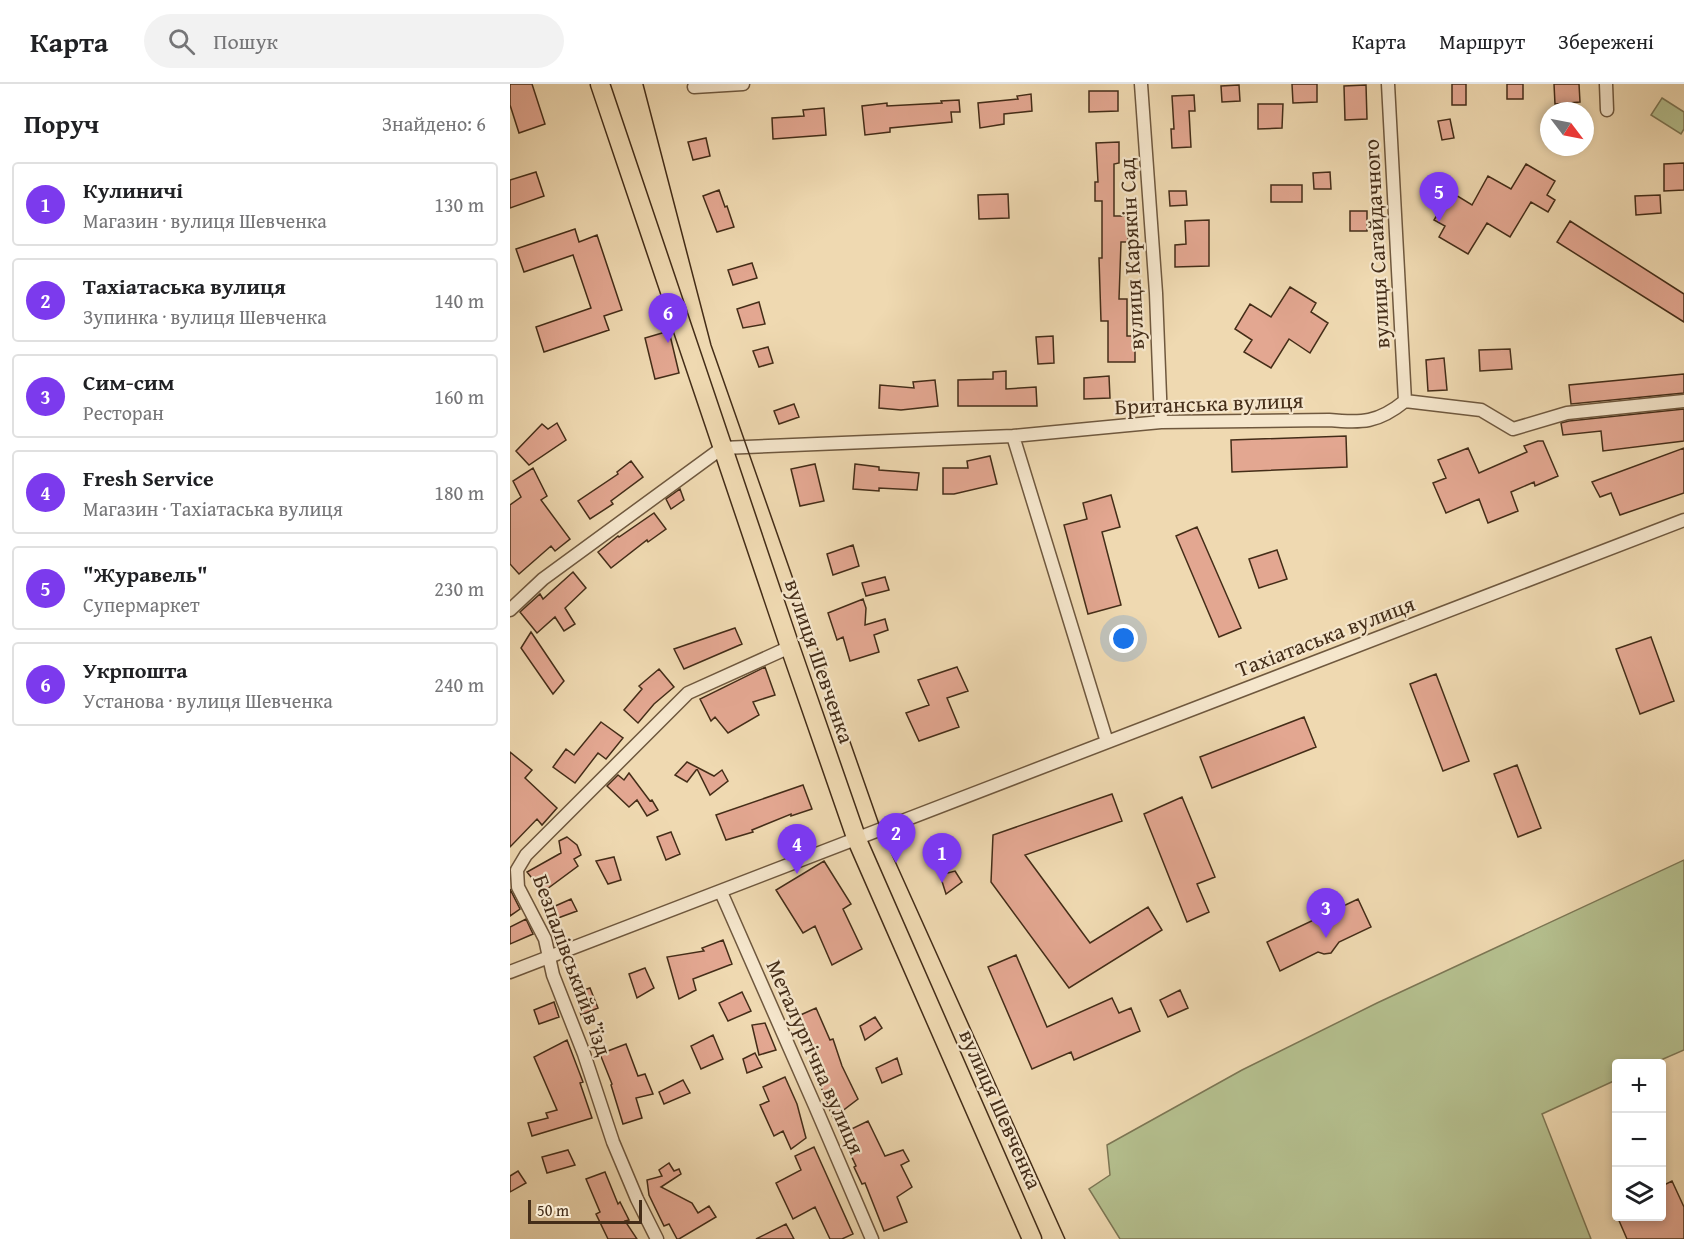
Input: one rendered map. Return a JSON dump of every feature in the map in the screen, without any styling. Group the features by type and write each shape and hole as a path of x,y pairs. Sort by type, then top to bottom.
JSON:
{"main road":[{"name":"вулиця Шевченка","path":"600,84 857,840 1032,1239"}],"street":[{"path":"694,87 743,84"},
{"name":"вулиця Карякін Сад","path":"1142,84 1156,293 1161,422"},
{"name":"вулиця Сагайдачного","path":"1388,84 1406,401"},
{"path":"1606,84 1607,110"},
{"name":"Британська вулиця","path":"723,448 1013,436 1161,422 1329,420 1354,422 1373,420 1391,413 1406,401"},
{"path":"1406,401 1481,410 1513,429 1567,412 1684,401"},
{"path":"1013,436 1107,742"},
{"path":"510,610 543,579 723,448"},
{"name":"Тахіатаська вулиця","path":"510,972 1684,520"},
{"name":"Безпалівський в’їзд","path":"657,1239 613,1142 584,1054 553,975 545,939 518,887 517,870 520,862 688,693 790,647"},
{"name":"Металургічна вулиця","path":"721,892 872,1239"}],"green space":[{"path":"1662,98 1684,112 1684,129 1681,134 1651,115"},
{"path":"1684,860 1684,1050 1663,1059 1612,1059 1612,1082 1542,1114 1591,1239 1120,1239 1089,1189 1110,1175 1107,1145 1242,1070 1377,1003"}],"building":[{"path":"510,84 532,84 545,124 519,133 510,105"},
{"path":"1292,84 1317,84 1317,102 1293,103"},
{"path":"1452,84 1466,84 1466,105 1452,105"},
{"path":"1507,84 1523,84 1523,99 1507,99"},
{"path":"1554,84 1579,84 1580,102 1555,102"},
{"path":"1239,85 1240,101 1222,102 1221,86"},
{"path":"1366,85 1367,119 1345,120 1344,86"},
{"path":"1089,91 1118,91 1118,111 1089,112"},
{"path":"1031,94 1032,111 1004,114 1004,124 980,128 978,103 1018,99 1017,96"},
{"path":"1194,95 1195,111 1189,111 1191,147 1172,148 1171,129 1174,129 1172,96"},
{"path":"959,100 960,112 951,112 952,122 890,128 890,132 865,135 862,106 887,103 887,106 942,103 941,101"},
{"path":"1258,104 1283,104 1282,128 1258,129"},
{"path":"824,108 826,135 773,139 772,118 804,116 803,110"},
{"path":"1450,119 1454,138 1442,140 1438,121"},
{"path":"706,138 710,156 693,160 688,142"},
{"path":"1119,142 1119,163 1114,164 1114,216 1128,216 1128,242 1121,242 1119,299 1127,299 1127,336 1135,336 1135,362 1108,362 1108,321 1101,321 1099,258 1102,258 1102,201 1095,201 1095,182 1098,182 1096,143"},
{"path":"1684,163 1684,190 1664,191 1664,164"},
{"path":"1526,164 1555,181 1547,195 1555,200 1548,212 1531,202 1510,237 1487,223 1468,254 1439,237 1445,226 1434,220 1451,192 1472,205 1488,176 1511,189"},
{"path":"536,172 544,196 510,208 510,180"},
{"path":"1330,172 1331,189 1314,189 1313,173"},
{"path":"1271,185 1302,185 1302,202 1271,202"},
{"path":"719,190 734,227 717,232 703,196"},
{"path":"1169,191 1186,191 1187,205 1170,206"},
{"path":"1008,194 1009,218 979,219 978,195"},
{"path":"1660,195 1661,213 1636,215 1635,196"},
{"path":"1350,211 1367,211 1367,231 1350,231"},
{"path":"1209,220 1209,266 1175,267 1175,245 1186,244 1185,221"},
{"path":"1570,221 1684,294 1684,322 1557,242"},
{"path":"575,229 579,242 597,235 622,310 604,316 609,330 544,352 536,327 591,308 573,255 524,272 516,249"},
{"path":"752,263 757,278 733,285 728,270"},
{"path":"1290,287 1316,303 1311,312 1328,323 1310,353 1289,339 1271,368 1244,352 1252,340 1235,329 1250,304 1271,317"},
{"path":"759,302 765,324 743,328 737,309"},
{"path":"669,331 679,373 655,379 645,338"},
{"path":"1053,336 1054,363 1038,364 1036,337"},
{"path":"768,347 773,363 759,367 753,351"},
{"path":"1510,349 1512,369 1480,371 1479,350"},
{"path":"1444,358 1447,390 1428,391 1426,360"},
{"path":"1006,371 1006,389 1036,387 1037,406 958,406 958,380 993,379 993,372"},
{"path":"1684,374 1684,393 1571,404 1569,385"},
{"path":"1109,376 1110,398 1084,399 1084,378"},
{"path":"935,380 938,406 901,410 879,408 880,385 914,388 913,382"},
{"path":"794,404 799,417 779,424 774,411"},
{"path":"1684,409 1684,441 1603,451 1601,431 1563,435 1561,423 1569,421"},
{"path":"557,423 566,440 529,465 516,451 542,424 548,429"},
{"path":"1346,436 1347,467 1232,472 1231,440"},
{"path":"1543,441 1558,476 1535,486 1534,482 1511,492 1518,511 1488,523 1479,499 1446,513 1433,483 1446,478 1438,460 1468,448 1479,473 1527,452 1524,446"},
{"path":"1684,448 1684,493 1620,515 1611,493 1600,497 1592,482"},
{"path":"990,456 997,484 954,494 943,494 943,468 968,468 967,461"},
{"path":"631,461 643,477 611,501 613,504 590,519 578,501 618,474 617,472"},
{"path":"815,464 824,501 800,506 791,469"},
{"path":"855,464 879,467 879,470 919,473 917,490 853,489"},
{"path":"533,468 547,496 541,500 570,539 555,551 551,546 519,574 510,564 510,505 521,497 513,481"},
{"path":"680,489 684,500 671,509 666,499"},
{"path":"1111,495 1120,527 1102,532 1121,605 1088,614 1064,525 1087,519 1083,503"},
{"path":"654,513 666,529 648,542 647,540 611,568 598,552"},
{"path":"1197,527 1241,628 1219,637 1176,536"},
{"path":"853,545 859,566 833,575 827,554"},
{"path":"1277,550 1287,579 1259,588 1249,559"},
{"path":"573,572 586,588 565,608 575,624 564,631 555,617 537,633 520,612 540,594 543,599"},
{"path":"885,577 889,590 866,596 862,583"},
{"path":"863,599 866,608 865,625 885,619 888,630 874,635 879,652 850,661 843,637 837,640 828,613"},
{"path":"735,628 742,644 684,669 674,649"},
{"path":"531,632 564,681 553,694 521,648"},
{"path":"1651,637 1674,701 1640,714 1616,649"},
{"path":"765,667 775,695 753,702 759,715 728,733 715,717 711,721 700,699"},
{"path":"957,667 968,691 947,698 959,727 919,741 906,713 929,705 918,680"},
{"path":"659,669 674,687 654,704 638,723 624,710 642,689 639,686"},
{"path":"1436,674 1469,761 1443,771 1410,684"},
{"path":"1304,717 1316,747 1212,788 1200,757"},
{"path":"601,722 623,738 606,759 598,753 575,783 553,767 566,749 574,755"},
{"path":"510,752 532,770 525,778 557,808 542,825 537,819 510,847"},
{"path":"687,762 714,776 722,770 728,781 710,795 697,769 687,782 675,775"},
{"path":"1517,765 1541,828 1518,837 1494,774"},
{"path":"629,773 658,810 647,816 637,800 629,807 607,786 618,775 624,780"},
{"path":"803,785 812,809 791,816 791,814 752,830 753,832 726,840 716,815"},
{"path":"1112,794 1122,821 1025,855 1090,943 1148,907 1162,930 1069,988 991,882 993,835"},
{"path":"1182,797 1215,877 1197,884 1209,912 1187,922 1144,814"},
{"path":"671,832 680,854 666,860 657,837"},
{"path":"567,837 577,845 581,855 574,859 578,866 543,892 527,872 561,853 559,841"},
{"path":"614,857 621,880 608,884 596,861"},
{"path":"824,861 851,904 843,909 862,949 832,965 815,926 803,933 776,890"},
{"path":"955,871 962,882 946,894 940,875"},
{"path":"510,889 520,909 510,916"},
{"path":"571,899 577,911 558,918 553,907"},
{"path":"1358,899 1371,927 1339,942 1331,953 1318,952 1280,971 1267,942"},
{"path":"526,919 533,934 510,944 510,927"},
{"path":"723,940 732,964 693,979 696,990 679,999 667,957 704,951 702,948"},
{"path":"1016,955 1047,1027 1112,998 1119,1013 1131,1008 1140,1031 1074,1060 1071,1052 1032,1069 988,967"},
{"path":"645,968 654,988 637,998 629,974"},
{"path":"590,988 598,1008 581,1015 575,993"},
{"path":"1180,990 1188,1008 1168,1017 1160,1000"},
{"path":"742,992 751,1011 728,1021 719,1003"},
{"path":"554,1002 559,1017 539,1024 534,1010"},
{"path":"816,1008 830,1040 833,1039 842,1066 858,1099 833,1118 818,1079 810,1048 796,1017"},
{"path":"875,1017 882,1028 865,1040 860,1026"},
{"path":"765,1023 776,1050 759,1055 752,1025"},
{"path":"713,1035 723,1059 701,1069 691,1046"},
{"path":"567,1040 583,1082 580,1083 592,1118 532,1136 528,1123 548,1118 546,1113 557,1110 534,1057"},
{"path":"626,1044 638,1076 645,1074 653,1094 636,1098 642,1118 623,1124 612,1084 600,1054"},
{"path":"755,1053 762,1067 747,1073 743,1059"},
{"path":"897,1058 902,1074 882,1083 876,1068"},
{"path":"785,1077 797,1104 806,1138 791,1149 783,1131 774,1136 760,1105 769,1101 763,1087"},
{"path":"683,1080 690,1093 664,1104 659,1092"},
{"path":"868,1121 885,1156 903,1150 909,1161 901,1165 912,1187 897,1197 907,1222 884,1231 865,1183 862,1184 841,1134"},
{"path":"814,1147 853,1234 842,1239 830,1239 815,1207 793,1219 776,1183 801,1170 795,1156"},
{"path":"568,1150 575,1165 547,1173 542,1157"},
{"path":"669,1163 674,1171 679,1169 681,1174 661,1187 692,1203 698,1213 709,1206 716,1217 679,1239 669,1224 664,1226 649,1195 647,1180 662,1176 659,1170"},
{"path":"518,1171 526,1183 510,1192 510,1176"},
{"path":"605,1172 618,1204 620,1202 629,1220 625,1221 637,1239 608,1239 596,1214 600,1212 586,1179"},
{"path":"1672,1181 1684,1207 1684,1239 1627,1239 1619,1221 1666,1221 1666,1184"},
{"path":"786,1224 794,1239 756,1239"}],"tram line":[{"path":"643,84 711,345 881,830 1065,1239"}],"place":[{"name":"\"Журавель\"","path":"1439,222"},
{"name":"Укрпошта","path":"668,343"},
{"name":"Тахіатаська вулиця","path":"896,863"},
{"name":"Fresh Service","path":"797,874"},
{"name":"Кулиничі","path":"942,883"},
{"name":"Сим-сим","path":"1326,938"}]}
